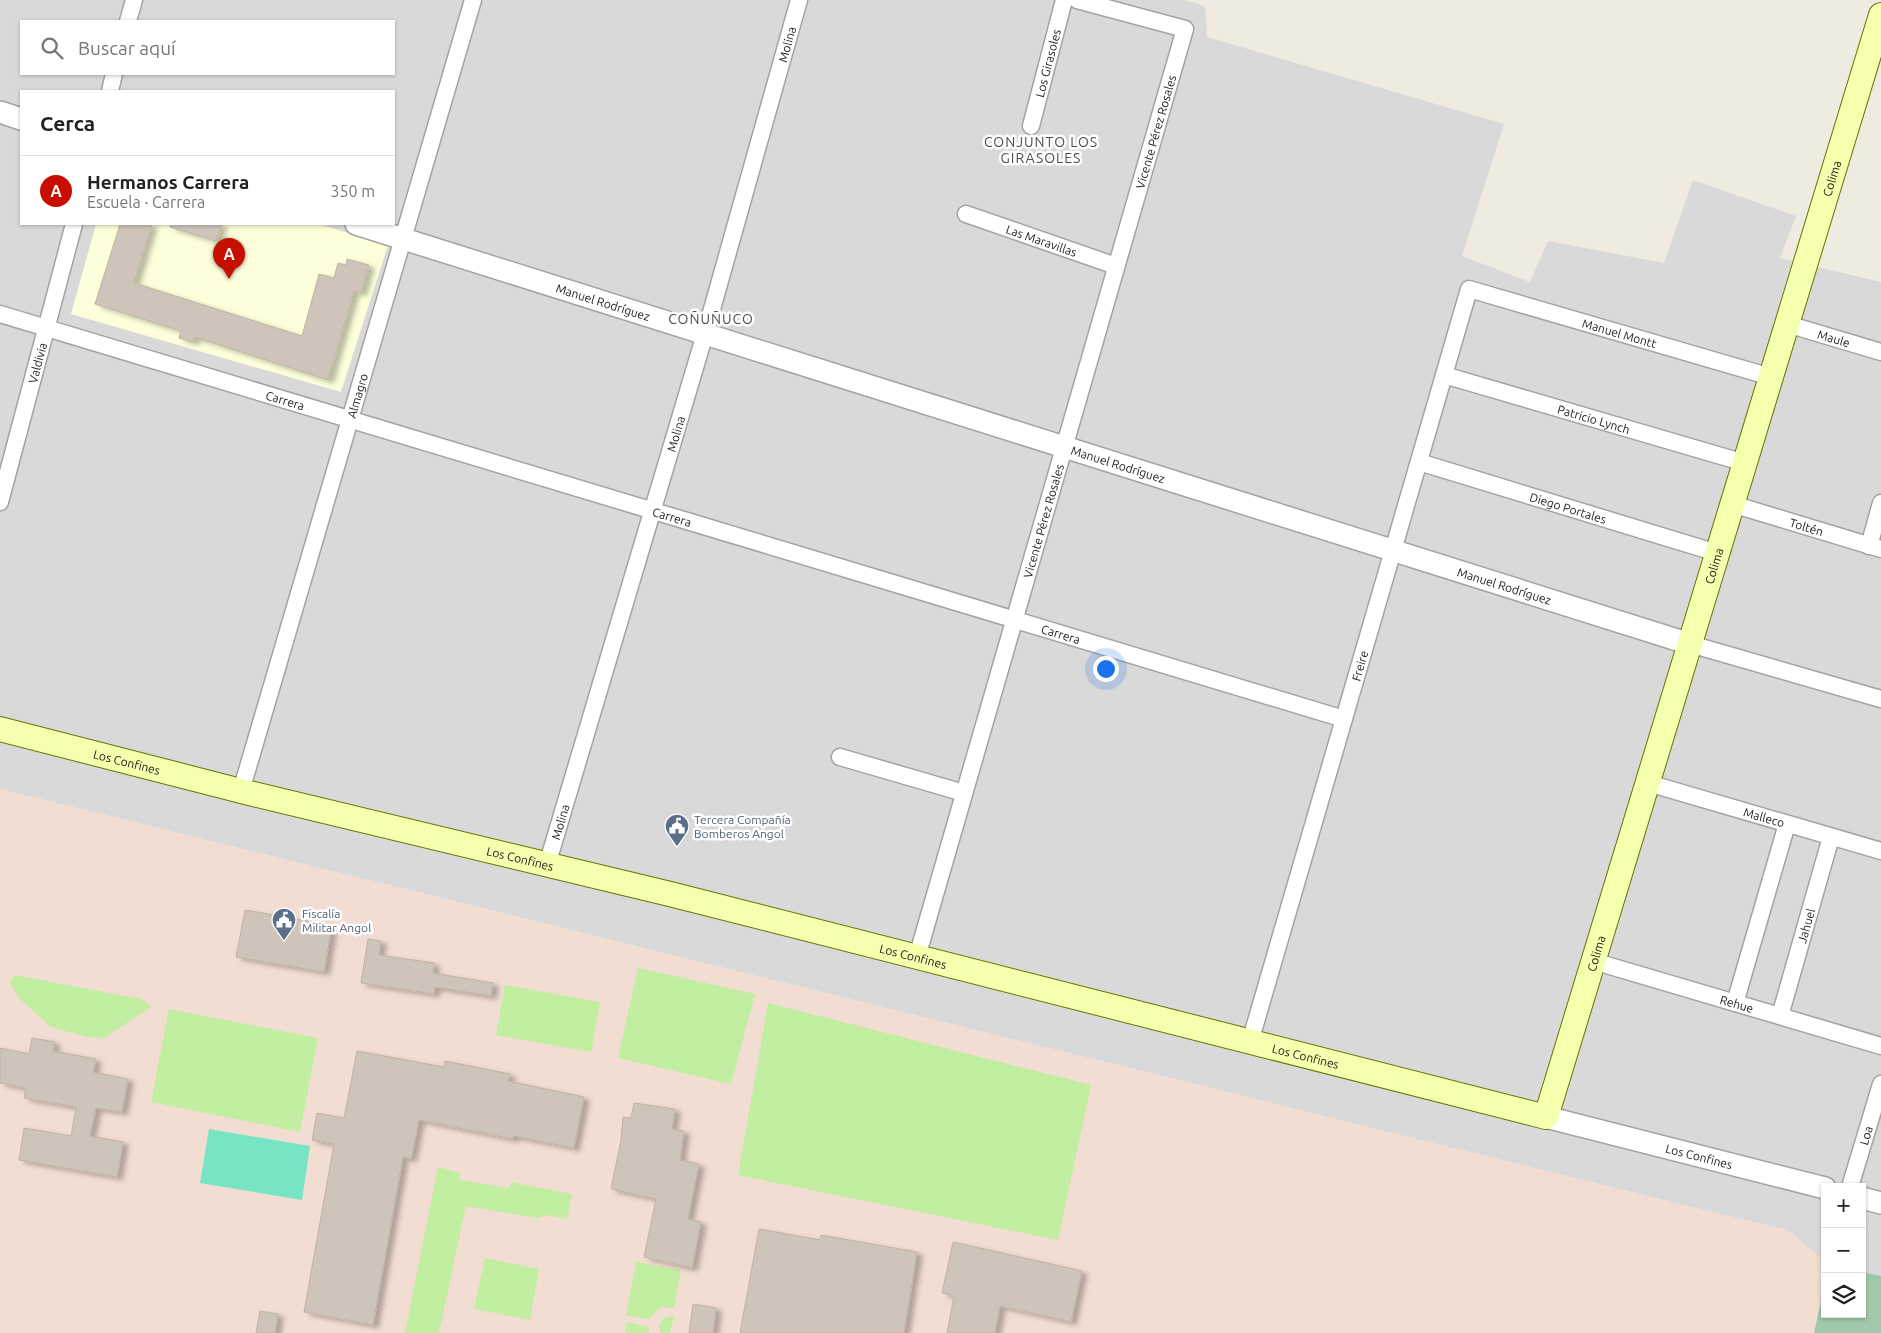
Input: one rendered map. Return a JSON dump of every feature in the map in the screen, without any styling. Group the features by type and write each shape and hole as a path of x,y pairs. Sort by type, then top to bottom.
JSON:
{"main road":[{"name":"Colima","path":"1546,1117 1879,22"},
{"name":"Los Confines","path":"0,729 241,791 670,894 1546,1117"}],"street":[{"path":"128,20 134,0"},
{"name":"Almagro","path":"241,791 473,0"},
{"name":"Molina","path":"547,865 705,334 799,0"},
{"name":"Los Girasoles","path":"1030,126 1064,0"},
{"name":"Vicente Pérez Rosales","path":"917,957 1185,29 1077,0"},
{"path":"110,90 114,75"},
{"path":"0,112 20,119"},
{"name":"Las Maravillas","path":"966,214 1116,266"},
{"name":"Valdivia","path":"0,502 74,225"},
{"name":"Manuel Rodríguez","path":"359,225 1690,644 1881,699"},
{"name":"Freire","path":"1250,1042 1469,289"},
{"name":"Manuel Montt","path":"1469,289 1771,377"},
{"name":"Carrera","path":"0,314 1344,719"},
{"name":"Maule","path":"1787,324 1881,352"},
{"name":"Patricio Lynch","path":"1444,375 1745,463"},
{"name":"Diego Portales","path":"1419,462 1717,554"},
{"path":"1875,548 1881,503"},
{"name":"Toltén","path":"1732,504 1875,548"},
{"path":"840,757 964,793"},
{"name":"Malleco","path":"1648,783 1881,851"},
{"path":"1735,1002 1787,824"},
{"name":"Jahuel","path":"1780,1016 1831,836"},
{"name":"Rehue","path":"1593,961 1881,1046"},
{"name":"Loa","path":"1851,1183 1881,1084"},
{"name":"Los Confines","path":"1546,1117 1821,1187"},
{"path":"1866,1199 1881,1203"}],"shaded area":[{"path":"0,0 1184,0 1205,6 1207,37 1504,124 1462,256 1530,282 1548,241 1664,263 1693,180 1796,216 1780,258 1881,282 1881,1333 1814,1333 1821,1301 1821,1318 1866,1318 1866,1183 1821,1183 1821,1259 1789,1231 0,789"},
{"path":"96,225 322,225 388,245 341,392 71,314"},
{"path":"0,789 1789,1231 1821,1259 1821,1301 1814,1333 0,1333"},
{"path":"1866,1273 1881,1276 1881,1333 1814,1333 1821,1301 1821,1318 1866,1318"}],"green space":[{"path":"638,968 755,994 731,1084 618,1058"},
{"path":"15,975 140,999 152,1006 104,1038 87,1037 51,1027 20,999 10,983"},
{"path":"505,985 600,1002 591,1052 496,1035"},
{"path":"768,1003 1091,1085 1058,1240 738,1175"},
{"path":"169,1009 318,1038 300,1132 151,1102"},
{"path":"209,1129 310,1146 302,1200 200,1183"},
{"path":"438,1167 461,1173 459,1180 510,1188 511,1182 572,1194 567,1219 548,1215 537,1218 466,1206 439,1333 405,1333"},
{"path":"485,1258 539,1269 530,1320 474,1309"},
{"path":"636,1262 681,1270 674,1308 659,1308 650,1319 626,1315"},
{"path":"674,1316 670,1333 660,1333 659,1325 666,1317"},
{"path":"627,1322 648,1327 649,1333 625,1333"}],"building":[{"path":"120,225 152,225 134,283 302,336 319,274 334,278 338,263 346,265 347,259 369,265 361,293 354,291 328,380 195,337 193,342 179,338 181,331 95,304"},
{"path":"171,225 222,225 216,241 170,227"},
{"name":"Fiscalía Militar Angol","path":"245,910 332,925 324,972 236,957"},
{"path":"368,939 381,941 379,955 434,963 433,973 493,983 491,996 435,987 434,994 361,983"},
{"path":"32,1038 55,1042 53,1051 96,1059 93,1072 128,1079 122,1112 96,1108 90,1136 123,1142 117,1177 19,1160 24,1128 71,1136 76,1107 24,1098 26,1088 0,1083 0,1048 29,1054"},
{"path":"357,1051 444,1067 445,1061 510,1074 508,1081 584,1097 574,1148 514,1136 513,1139 419,1120 411,1159 403,1157 373,1325 304,1312 334,1144 312,1140 317,1113 344,1118"},
{"path":"634,1103 675,1109 672,1129 684,1131 680,1160 699,1164 688,1219 701,1222 692,1268 644,1257 656,1199 611,1189 621,1140 623,1117 631,1118"},
{"path":"759,1229 820,1240 821,1235 917,1252 904,1333 740,1333"},
{"path":"953,1242 1082,1271 1071,1322 1000,1306 995,1333 947,1333 954,1296 942,1293"},
{"path":"693,1304 716,1308 713,1333 689,1333"},
{"path":"260,1311 278,1314 275,1333 256,1333"}],"place":[{"name":"Hermanos Carrera","path":"229,279"},
{"name":"Tercera Compañía Bomberos Angol","path":"677,847"},
{"name":"Fiscalía Militar Angol","path":"284,941"}],"district":[{"name":"CONJUNTO LOS GIRASOLES","path":"1041,150"},
{"name":"COÑUÑUCO","path":"711,319"}]}
